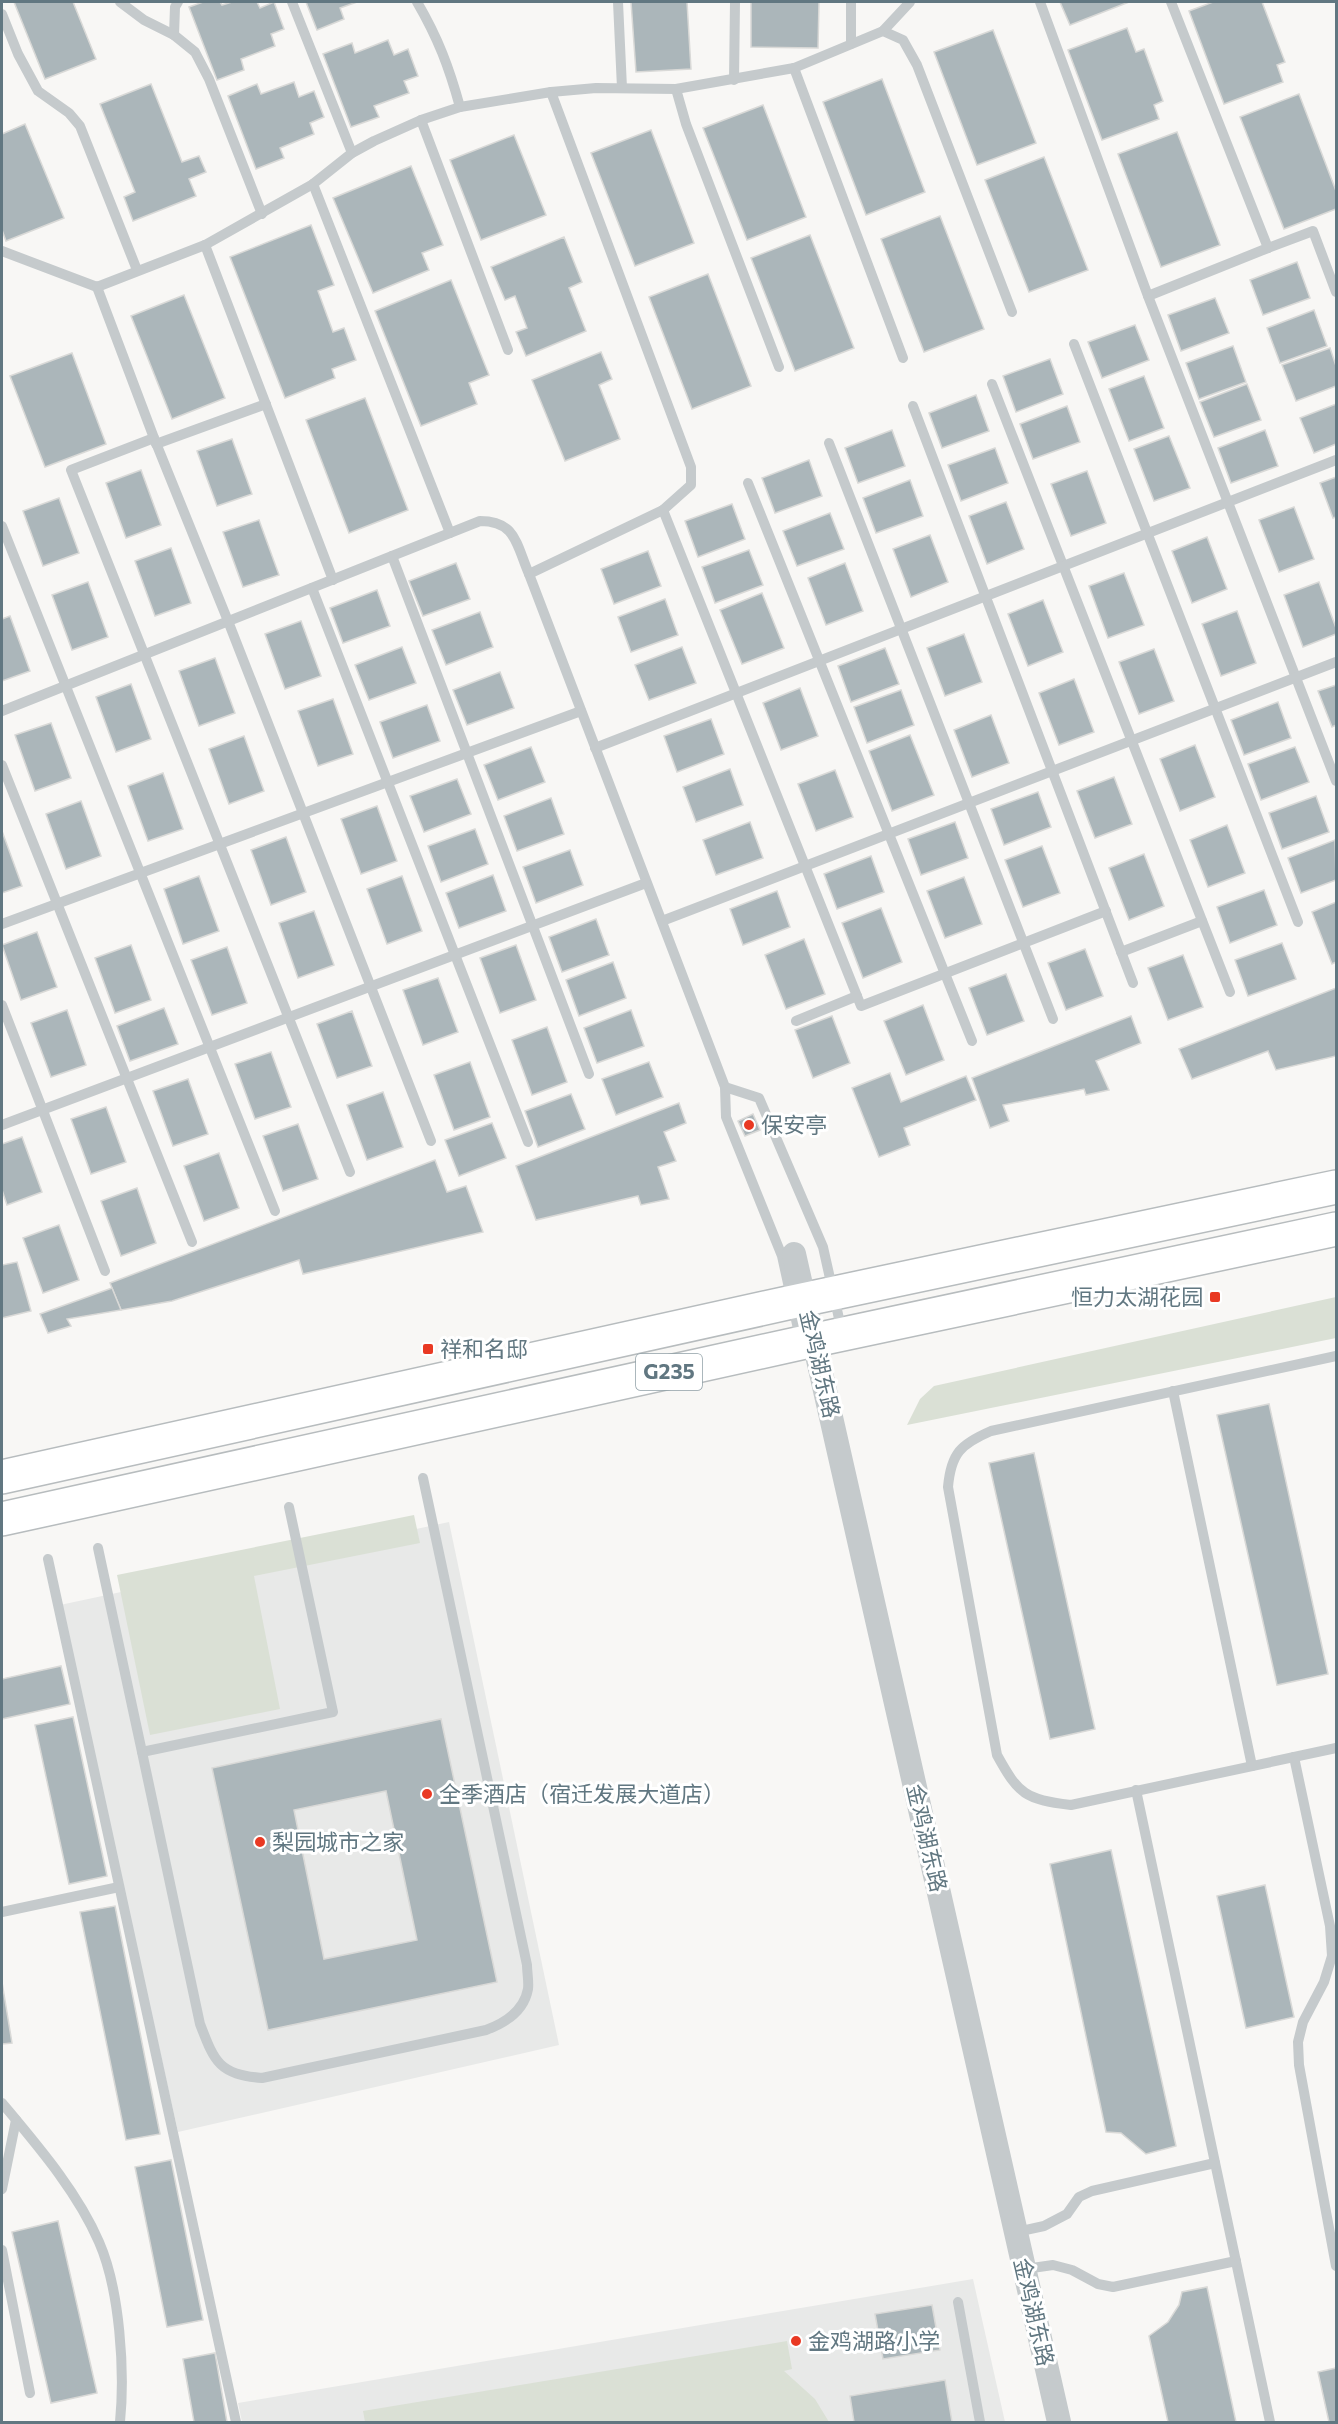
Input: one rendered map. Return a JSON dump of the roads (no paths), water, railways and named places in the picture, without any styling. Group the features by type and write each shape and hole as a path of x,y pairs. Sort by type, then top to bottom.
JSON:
{"highway":[{"name":"G235","path":"2,1477 810,1298 1336,1187"},
{"name":"G235","path":"2,1519 819,1339 1336,1229"}],"street":[{"name":"金鸡湖东路","path":"794,1254 810,1298 1059,2422"}],"lane":[{"path":"120,2 144,20 174,35 195,52 209,79 262,214"},
{"path":"174,35 175,7 178,2"},
{"path":"292,2 352,153"},
{"path":"417,2 436,35 460,107"},
{"path":"618,2 622,88"},
{"path":"734,80 735,2"},
{"path":"851,2 851,44"},
{"path":"2,251 97,286 205,245 313,184 352,153 421,120 460,107 551,92 596,88 676,89 794,68 884,31 909,2"},
{"path":"1032,2 1045,15"},
{"path":"1040,2 1148,296 1336,781"},
{"path":"1171,2 1268,248"},
{"path":"2,14 18,54 38,92 69,113 80,126 137,270"},
{"path":"884,31 903,40 917,65 1012,312"},
{"path":"794,68 903,358"},
{"path":"676,89 686,124 779,367"},
{"path":"529,574 663,510 691,485 691,467 551,92"},
{"path":"421,120 508,350"},
{"path":"313,184 450,533"},
{"path":"1148,296 1313,231 1336,292"},
{"path":"205,245 333,580"},
{"path":"97,286 155,441 228,621 431,1141"},
{"path":"1074,344 1298,922"},
{"path":"992,384 1230,992"},
{"path":"266,405 71,470 350,1172"},
{"path":"913,406 1133,983"},
{"path":"829,442 1053,1020"},
{"path":"595,748 1336,460"},
{"path":"748,483 972,1041"},
{"path":"663,510 861,1006 1106,911"},
{"path":"2,711 480,521 496,521 509,529 529,574 725,1087 726,1117 783,1256 810,1298"},
{"path":"2,526 275,1211"},
{"path":"392,556 589,1074"},
{"path":"312,588 528,1142"},
{"path":"662,921 1336,662"},
{"path":"2,924 581,711"},
{"path":"2,765 192,1242"},
{"path":"2,1125 646,883"},
{"path":"1121,952 1202,921"},
{"path":"796,1021 857,996"},
{"path":"2,1005 105,1271"},
{"path":"725,1087 759,1098 823,1247 810,1298"},
{"path":"1336,1356 991,1431 972,1439 959,1449 950,1467 948,1487 997,1755 1021,1792 1046,1802 1071,1805 1336,1748"},
{"path":"1173,1391 1252,1766"},
{"path":"98,1548 200,2024 209,2046 227,2071 240,2076 262,2078 486,2030 505,2023 519,2008 528,1989 526,1965 423,1478"},
{"path":"142,1752 333,1712 289,1507"},
{"path":"48,1559 236,2422"},
{"path":"1294,1757 1330,1926 1332,1956 1324,1982 1303,2022 1298,2042 1299,2065 1336,2266"},
{"path":"1136,1790 1270,2422"},
{"path":"2,1912 119,1887"},
{"path":"2,2103 72,2193 99,2242 111,2285 119,2332 123,2390 120,2422"},
{"path":"2,2189 16,2120"},
{"path":"1016,2232 1044,2226 1067,2214 1079,2197 1092,2191 1215,2163"},
{"path":"2,2250 30,2393"},
{"path":"1025,2269 1053,2265 1072,2270 1098,2284 1113,2287 1236,2261"},
{"path":"958,2302 980,2422"}],"place":[{"name":"保安亭","path":"749,1125"},
{"name":"恒力太湖花园","path":"1215,1297"},
{"name":"祥和名邸","path":"428,1349"},
{"name":"全季酒店（宿迁发展大道店）","path":"427,1794"},
{"name":"梨园城市之家","path":"260,1842"},
{"name":"金鸡湖路小学","path":"796,2341"}]}
